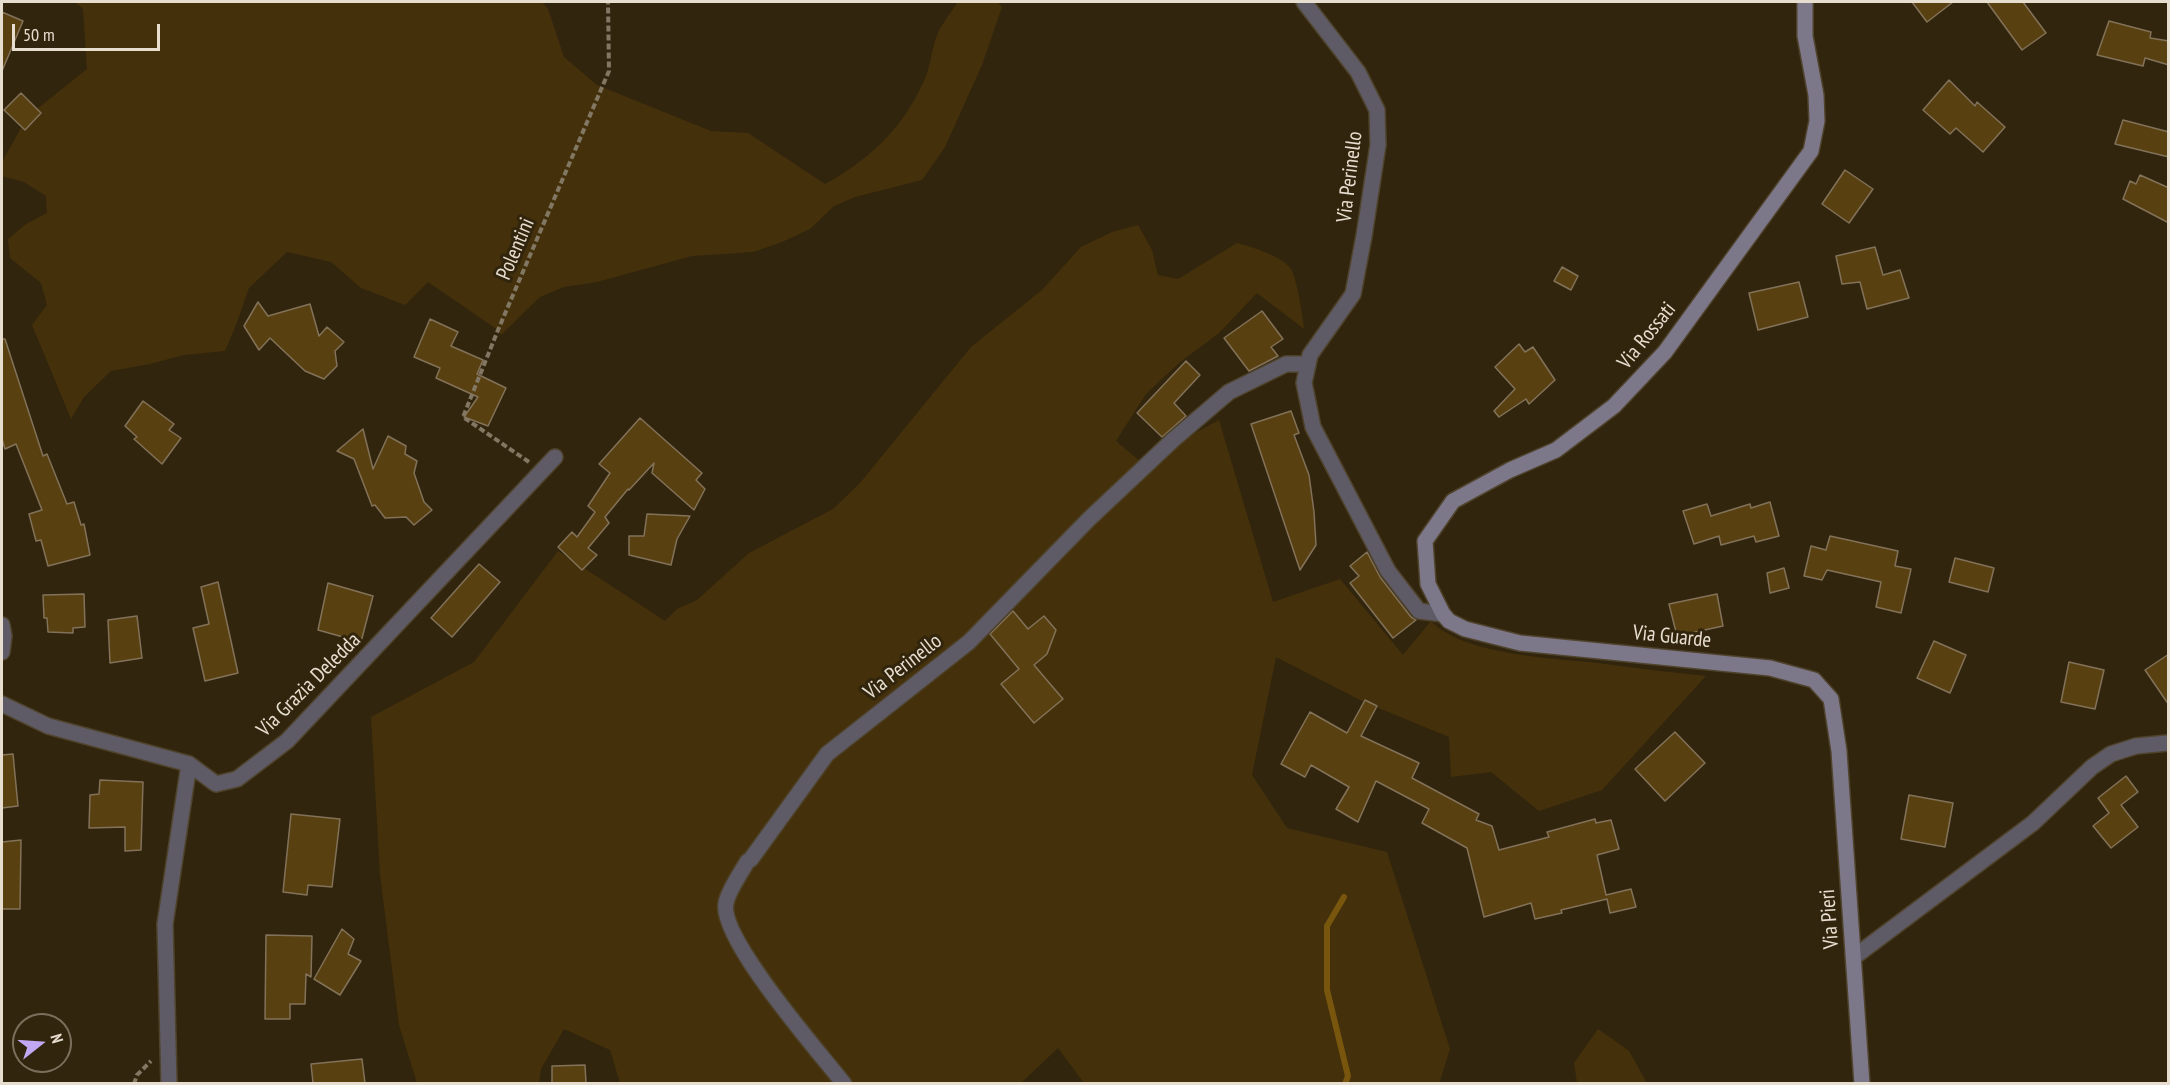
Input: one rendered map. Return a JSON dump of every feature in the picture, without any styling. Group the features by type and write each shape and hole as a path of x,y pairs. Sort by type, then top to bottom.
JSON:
{"street":[{"name":"Via Perinello","path":"1304,2 1358,72 1377,110 1378,145 1353,294 1310,355 1304,384 1313,427 1388,571 1419,611 1446,618"},
{"name":"Via Rossati","path":"1446,618 1428,584 1425,541 1453,501 1510,470 1556,450 1614,406 1665,352 1811,151 1817,122 1816,95 1805,36 1805,2"},
{"name":"Via Perinello","path":"844,1083 756,972 727,923 725,903 747,861 751,859 827,754 969,642 1089,519 1173,439 1229,392 1286,364 1308,364"},
{"name":"Via Grazia Deledda","path":"2,704 48,726 189,764 216,784 237,779 287,741 555,457"},
{"name":"Via Guarde","path":"1446,618 1465,629 1520,643 1770,668 1814,680 1831,699 1839,751"},
{"path":"2,625 4,636 2,652"},
{"path":"1854,957 2033,823 2092,767 2111,754 2136,746 2169,743"},
{"name":"Via Pieri","path":"1839,751 1862,1083"},
{"path":"169,1083 165,924 189,764"}],"path":[{"name":"Polentini","path":"542,471 464,417 498,330 609,71 608,2"}],"shaded area":[{"path":"75,2 542,2 548,9 564,57 597,85 711,131 748,133 825,184 870,154 905,115 925,78 938,34 957,3 997,2 1002,7 982,65 945,147 922,180 855,197 834,206 810,229 782,242 753,252 692,256 597,282 564,287 540,297 501,335 498,330 428,282 405,305 361,288 331,262 287,252 249,288 225,351 184,355 111,371 84,397 71,419 32,325 47,305 41,283 10,258 8,239 26,224 47,213 46,196 24,182 2,176 2,162 27,117 87,69 83,9"},
{"path":"1138,225 1152,250 1158,275 1178,279 1237,243 1274,256 1287,264 1293,274 1304,329 1257,293 1219,333 1179,363 1146,394 1116,441 1141,462 1219,420 1273,602 1340,579 1403,655 1431,621 1445,632 1464,641 1509,653 1706,676 1602,790 1539,811 1491,772 1451,777 1449,737 1364,702 1276,657 1252,775 1287,828 1387,852 1450,1049 1439,1084 1084,1083 1058,1048 1021,1083 620,1083 610,1050 564,1029 541,1069 539,1083 417,1083 399,1025 380,874 371,717 474,662 558,551 665,621 677,609 697,600 749,553 833,509 860,483 971,347 1042,290 1081,247 1112,232"},
{"path":"1598,1029 1629,1051 1647,1083 1577,1083 1574,1063"}],"building":[{"path":"1912,2 1953,2 1927,22"},
{"path":"1987,2 2023,2 2046,33 2022,50"},
{"path":"2,12 23,21 2,71"},
{"path":"2109,21 2151,32 2150,38 2169,41 2169,65 2145,58 2143,66 2097,55"},
{"path":"1949,80 1975,106 1977,102 2005,127 1983,152 1956,128 1950,134 1923,110"},
{"path":"21,93 41,113 25,130 4,110"},
{"path":"2123,120 2169,132 2169,157 2115,144"},
{"path":"1845,170 1873,189 1849,223 1822,204"},
{"path":"2140,175 2169,188 2169,223 2123,199 2130,181 2136,184"},
{"path":"1875,247 1883,275 1900,270 1909,298 1867,309 1860,282 1842,284 1836,256"},
{"path":"1562,267 1578,276 1571,290 1554,281"},
{"path":"1799,282 1808,317 1758,330 1749,293"},
{"path":"258,302 268,316 310,304 319,336 327,327 344,342 335,351 337,366 324,379 305,371 270,338 259,350 244,326"},
{"path":"1262,311 1283,339 1271,347 1278,356 1249,371 1224,338"},
{"path":"430,319 458,332 451,346 483,360 477,374 506,388 488,426 464,417 478,397 436,378 440,368 414,357"},
{"path":"2,339 5,339 43,456 47,454 67,504 74,502 81,525 84,524 90,555 48,566 41,540 36,541 29,514 42,510 16,444 5,449 2,439"},
{"path":"1519,344 1525,352 1533,347 1555,380 1529,404 1526,399 1499,417 1494,411 1515,389 1495,367"},
{"path":"1186,361 1200,375 1174,403 1186,416 1162,437 1137,413"},
{"path":"143,401 174,424 169,430 181,438 162,464 134,439 137,437 125,426"},
{"path":"1291,411 1299,433 1294,435 1309,475 1316,545 1300,570 1251,424"},
{"path":"640,418 702,473 696,480 705,489 694,510 652,473 654,463 605,517 609,523 588,548 597,555 582,570 558,547 572,532 577,537 595,512 588,506 610,473 599,464"},
{"path":"363,429 373,469 388,436 406,446 405,454 417,461 414,473 424,502 432,510 414,525 406,517 385,518 375,505 372,506 354,459 337,451"},
{"path":"1770,502 1779,536 1756,542 1754,536 1721,545 1719,536 1694,544 1683,511 1707,504 1711,516 1750,504 1751,508"},
{"path":"647,514 690,516 677,539 671,565 629,555 629,536 644,536"},
{"path":"1830,536 1898,551 1895,566 1911,569 1901,613 1876,607 1881,582 1827,570 1822,580 1804,576 1811,546 1826,550"},
{"path":"1367,552 1380,577 1411,617 1416,620 1393,638 1350,583 1359,576 1350,566"},
{"path":"1955,558 1994,568 1988,592 1949,582"},
{"path":"479,564 500,582 452,637 431,618"},
{"path":"1784,568 1789,588 1770,593 1767,573"},
{"path":"218,582 238,673 205,681 193,628 209,624 201,587"},
{"path":"328,583 373,596 361,642 318,630"},
{"path":"84,594 85,627 73,628 73,633 48,632 47,618 44,618 43,595"},
{"path":"1717,594 1723,626 1677,636 1669,604"},
{"path":"1013,611 1028,629 1044,616 1056,630 1047,654 1034,665 1063,699 1034,723 1001,684 1019,669 990,634"},
{"path":"137,616 142,658 110,663 108,620"},
{"path":"1934,641 1966,655 1950,693 1917,678"},
{"path":"2169,654 2169,705 2145,670"},
{"path":"2069,662 2104,670 2095,709 2061,702"},
{"path":"1365,700 1377,706 1361,736 1419,763 1412,778 1479,814 1476,820 1492,826 1499,850 1549,837 1547,832 1595,819 1596,823 1611,820 1619,849 1597,855 1606,895 1631,889 1636,907 1610,913 1607,899 1535,919 1531,903 1484,917 1467,848 1422,823 1429,809 1376,781 1358,822 1336,809 1349,787 1311,765 1305,777 1281,764 1310,712 1347,733"},
{"path":"1675,732 1705,763 1665,801 1635,769"},
{"path":"13,754 18,806 2,808 2,755"},
{"path":"2126,776 2138,792 2121,805 2138,827 2111,848 2093,826 2109,813 2098,798"},
{"path":"100,780 143,782 141,850 125,851 125,827 89,828 90,795 99,794"},
{"path":"1909,795 1953,803 1945,847 1901,839"},
{"path":"291,814 340,819 332,887 308,885 307,895 283,892"},
{"path":"21,840 20,909 2,909 2,842"},
{"path":"342,929 354,939 348,954 361,961 340,995 314,979"},
{"path":"266,935 312,936 311,977 306,974 305,1004 290,1004 290,1019 265,1019"},
{"path":"362,1059 365,1083 313,1083 311,1064"},
{"path":"585,1065 586,1083 552,1083 552,1066"}],"waterway":[{"path":"1344,897 1327,926 1327,990 1348,1076 1345,1084"}]}
